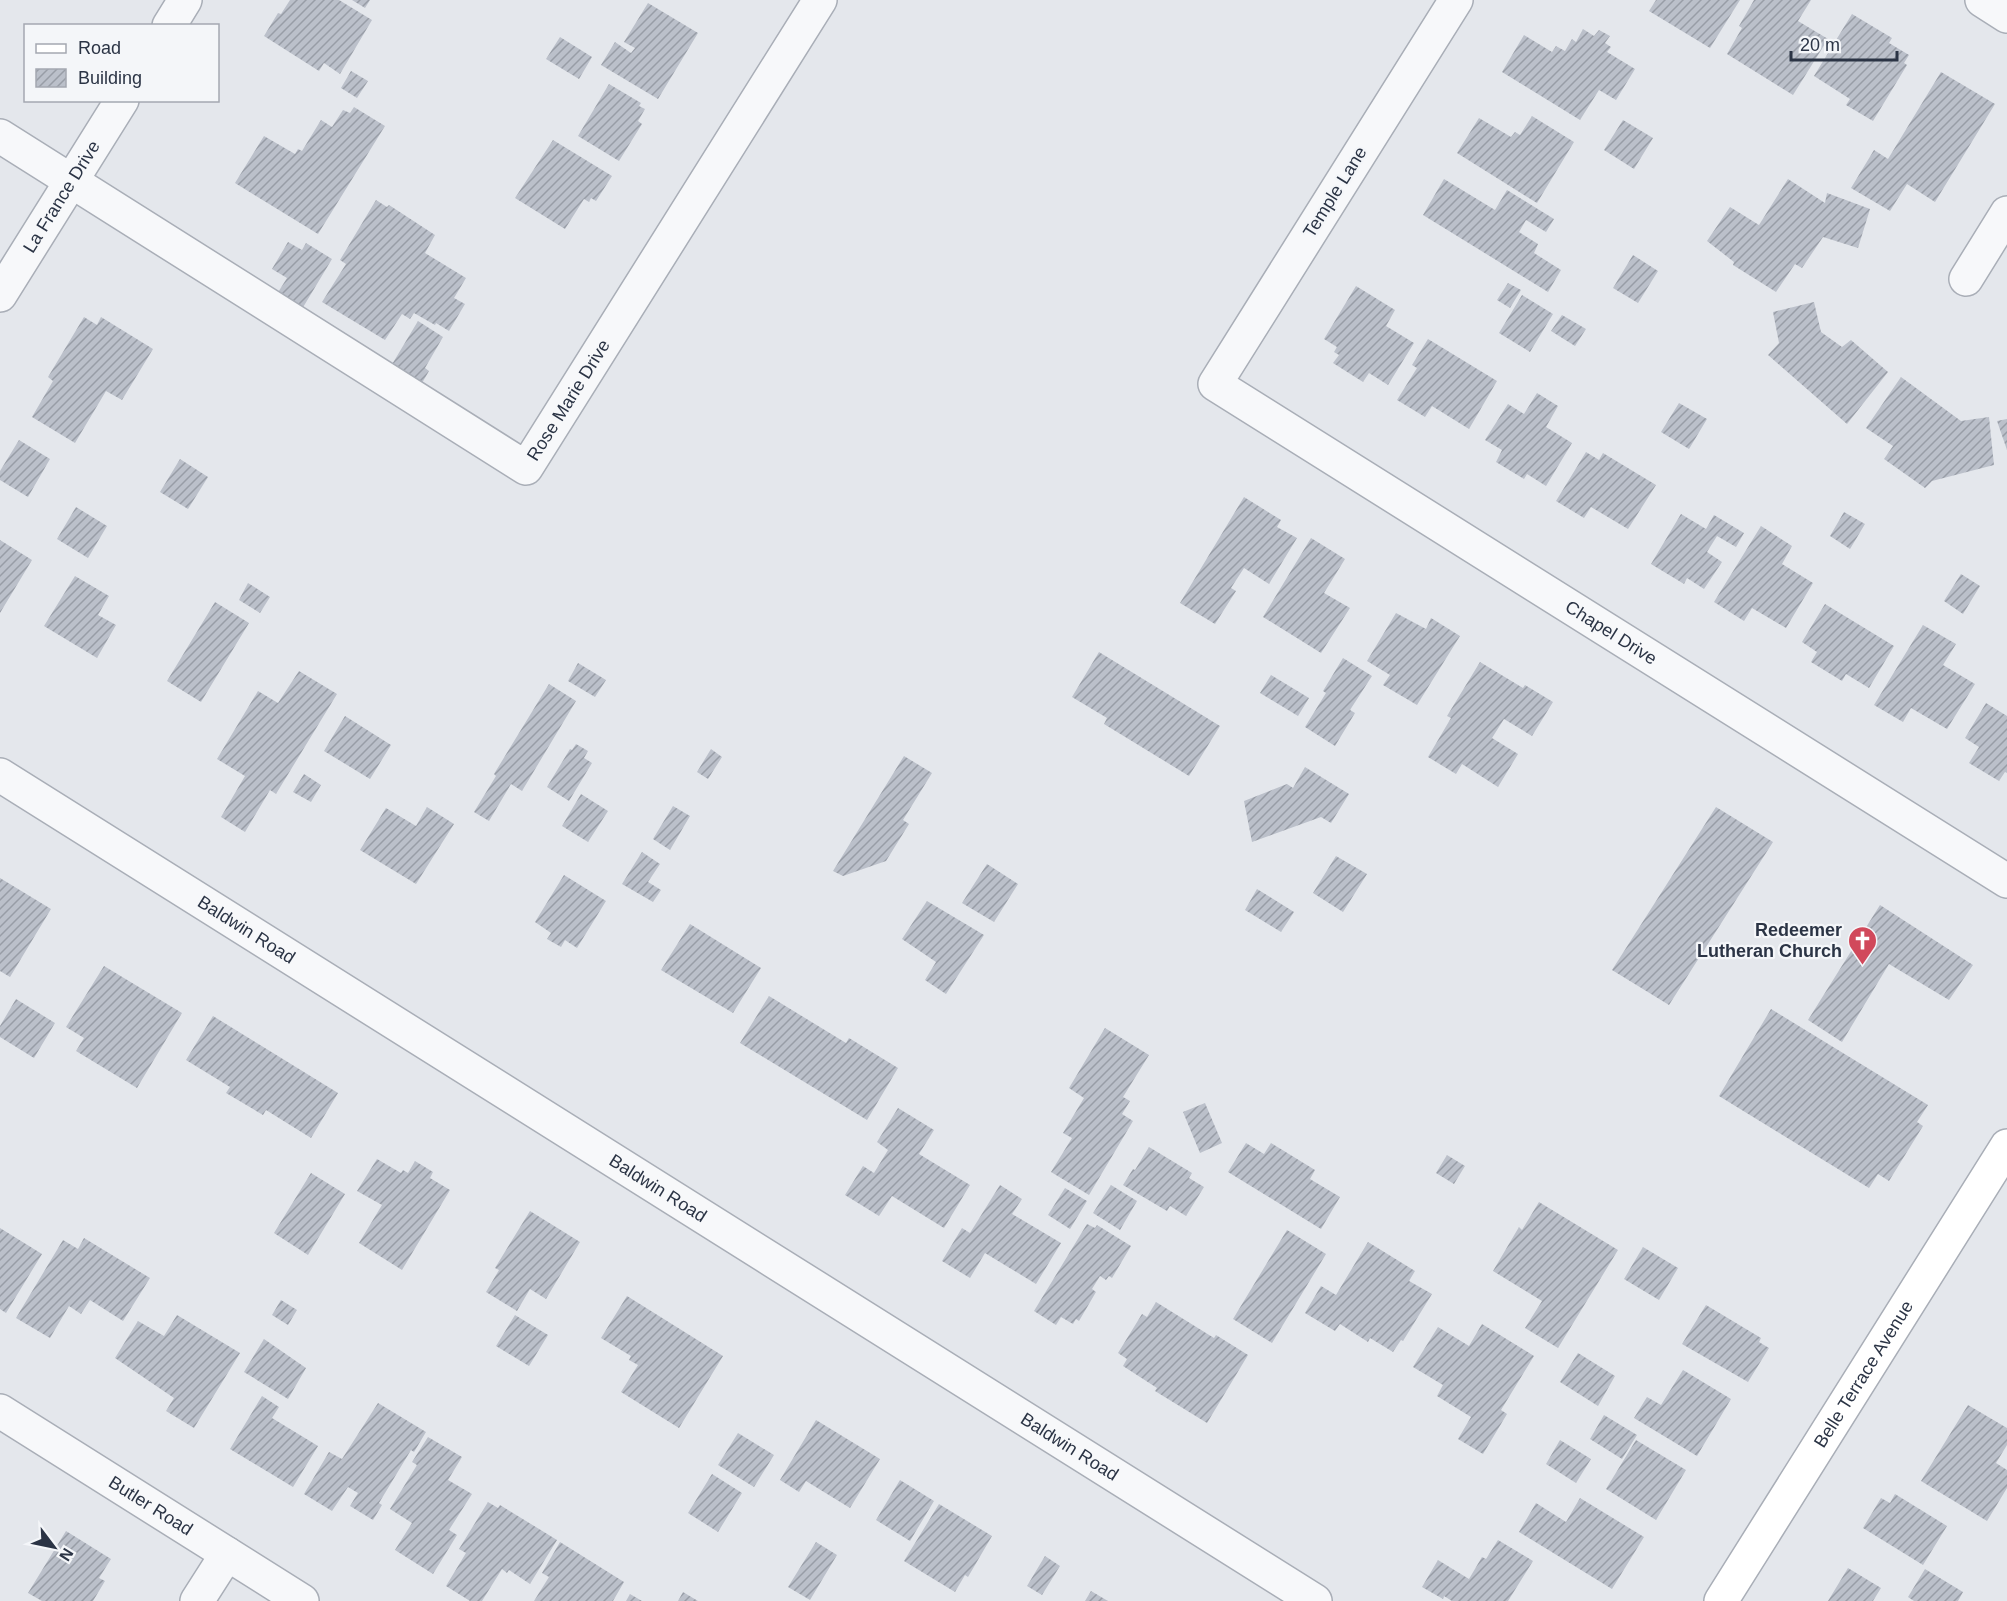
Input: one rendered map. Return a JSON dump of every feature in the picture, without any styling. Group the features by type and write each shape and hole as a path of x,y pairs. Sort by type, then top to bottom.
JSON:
{"street":[{"path":"170,24 185,0"},
{"name":"Rose Marie Drive","path":"71,181 526,468 820,0"},
{"name":"Temple Lane","path":"1215,384 1456,0"},
{"path":"1982,0 2007,16"},
{"name":"La France Drive","path":"0,295 121,102"},
{"path":"0,136 71,181"},
{"path":"1966,279 2007,213"},
{"name":"Chapel Drive","path":"1215,384 2007,881"},
{"name":"Baldwin Road","path":"0,775 1315,1601"},
{"name":"Belle Terrace Avenue","path":"1721,1601 2007,1146"},
{"name":"Butler Road","path":"0,1412 302,1601"},
{"path":"197,1601 227,1554"}],"building":[{"path":"290,0 339,0 372,20 340,74 324,63 319,71 264,36 278,13 281,14"},
{"path":"352,0 370,0 365,8"},
{"path":"1656,0 1740,0 1710,48 1649,11"},
{"path":"1754,0 1811,0 1798,21 1828,39 1793,95 1727,54"},
{"path":"648,3 698,33 658,99 601,65 615,42 631,53 635,48 624,42"},
{"path":"1852,14 1892,38 1889,43 1909,55 1904,63 1907,65 1873,121 1846,105 1850,99 1814,76"},
{"path":"1583,29 1594,36 1599,30 1610,36 1605,43 1611,47 1607,52 1635,69 1616,100 1599,90 1580,120 1502,72 1524,35 1552,52 1556,46 1565,51 1572,39 1576,42"},
{"path":"560,37 592,57 579,79 546,59"},
{"path":"351,71 368,81 357,98 341,88"},
{"path":"1941,72 1995,104 1935,202 1907,184 1890,211 1851,188 1874,150 1888,159"},
{"path":"609,84 641,103 639,106 645,109 638,121 642,124 619,161 578,136"},
{"path":"354,107 385,126 318,234 235,183 264,136 295,154 298,149 302,151 321,120 332,127 343,110 350,113"},
{"path":"1532,116 1574,142 1537,203 1457,153 1479,118 1511,137 1515,132 1520,135"},
{"path":"1623,120 1653,138 1634,169 1604,150"},
{"path":"553,140 612,176 596,201 591,198 589,202 584,199 565,229 515,198"},
{"path":"1444,179 1495,210 1507,190 1554,219 1546,232 1526,220 1519,232 1538,244 1534,253 1561,270 1548,292 1423,215"},
{"path":"1788,179 1825,203 1827,193 1870,209 1858,248 1823,237 1802,268 1795,264 1776,292 1733,265 1734,262 1707,241 1730,207 1759,225"},
{"path":"376,200 387,207 389,205 435,235 425,253 466,278 454,298 465,304 449,331 414,313 410,319 402,314 385,340 322,302 346,264 340,260"},
{"path":"288,242 302,250 306,243 332,259 302,309 277,294 287,278 272,269"},
{"path":"1633,255 1658,271 1638,303 1613,288"},
{"path":"1508,283 1521,290 1510,308 1497,300"},
{"path":"1356,286 1395,310 1386,326 1414,343 1388,385 1369,373 1363,382 1333,363 1339,355 1334,352 1337,347 1324,339"},
{"path":"1522,295 1553,314 1530,352 1499,333"},
{"path":"1814,302 1821,332 1842,347 1851,340 1888,372 1847,424 1768,355 1779,343 1773,312"},
{"path":"1562,315 1586,329 1575,346 1551,331"},
{"path":"84,317 97,325 101,317 153,349 122,400 106,391 75,443 32,417 53,381 48,377"},
{"path":"418,321 443,337 425,368 429,371 415,395 385,376"},
{"path":"1428,339 1497,381 1469,429 1432,406 1425,417 1397,400 1417,368 1412,365"},
{"path":"1901,377 1961,421 1989,417 1994,465 1932,481 1925,488 1884,459 1893,446 1866,428"},
{"path":"1537,393 1558,406 1546,427 1572,443 1546,486 1527,474 1524,479 1496,462 1502,450 1485,440 1508,404 1524,414"},
{"path":"1679,403 1707,419 1689,449 1661,432"},
{"path":"2007,419 2007,450 1997,421"},
{"path":"19,440 50,459 28,497 0,480 0,471"},
{"path":"1586,452 1599,460 1603,453 1656,485 1628,529 1591,507 1584,518 1556,501"},
{"path":"180,459 208,477 188,509 160,492"},
{"path":"1244,497 1281,520 1277,527 1297,538 1269,584 1244,568 1231,588 1236,591 1215,624 1180,603"},
{"path":"76,507 107,526 88,558 57,539"},
{"path":"1844,512 1865,524 1850,549 1830,536"},
{"path":"1681,514 1706,529 1714,515 1744,533 1736,547 1717,536 1707,552 1722,562 1704,589 1687,578 1684,584 1651,564"},
{"path":"1761,526 1792,546 1782,564 1813,583 1786,628 1752,608 1744,621 1714,602"},
{"path":"1311,538 1345,559 1324,593 1350,608 1321,653 1263,617"},
{"path":"0,540 32,560 0,613"},
{"path":"1961,574 1980,586 1963,614 1944,601"},
{"path":"75,576 109,596 98,615 116,625 97,658 44,626"},
{"path":"248,583 270,597 260,613 239,600"},
{"path":"215,602 249,623 201,702 167,681"},
{"path":"1825,604 1894,646 1869,688 1846,674 1842,681 1811,662 1817,652 1802,642"},
{"path":"1396,613 1426,629 1431,618 1460,636 1417,705 1383,685 1390,675 1367,661"},
{"path":"1923,625 1956,644 1943,665 1975,684 1947,729 1911,708 1903,722 1874,705"},
{"path":"1099,652 1220,726 1189,776 1104,724 1107,718 1072,697"},
{"path":"1343,658 1372,676 1350,710 1355,713 1335,746 1305,727 1326,693 1323,691"},
{"path":"1480,662 1523,688 1525,685 1553,702 1532,736 1504,719 1492,738 1518,754 1498,787 1462,764 1456,774 1428,757 1451,718 1447,716"},
{"path":"578,663 606,680 595,697 568,681"},
{"path":"299,671 337,694 276,794 270,790 245,832 221,817 245,776 217,759 258,691 278,703"},
{"path":"1271,675 1309,698 1298,716 1260,693"},
{"path":"549,684 576,701 522,791 511,784 489,821 474,812 496,776 494,774"},
{"path":"1986,703 2007,716 2007,773 2005,772 1999,781 1969,763 1979,747 1965,738"},
{"path":"345,716 391,745 370,779 324,751"},
{"path":"576,744 588,751 584,758 592,763 569,801 547,787 570,749 572,750"},
{"path":"711,749 722,757 708,779 697,772"},
{"path":"904,756 932,773 903,820 909,824 886,861 843,876 833,871"},
{"path":"1305,767 1349,794 1331,823 1321,817 1252,842 1244,801 1287,784 1293,788"},
{"path":"304,774 321,785 311,802 293,792"},
{"path":"581,794 608,811 588,842 562,826"},
{"path":"673,806 690,816 670,850 653,839"},
{"path":"427,807 454,824 416,884 360,850 386,808 416,826"},
{"path":"1716,807 1773,842 1669,1005 1612,970"},
{"path":"642,852 660,864 648,882 661,890 653,902 622,884"},
{"path":"1336,856 1367,874 1343,912 1313,893"},
{"path":"987,864 1018,884 994,922 962,903"},
{"path":"564,875 606,901 577,948 565,940 561,947 547,939 551,933 535,922"},
{"path":"0,878 51,909 10,977 0,971"},
{"path":"1257,889 1294,912 1281,932 1245,910"},
{"path":"927,901 984,935 946,994 925,980 936,962 902,939"},
{"path":"1880,905 1973,965 1949,1000 1889,964 1842,1042 1808,1020"},
{"path":"690,924 761,968 733,1013 661,970"},
{"path":"104,966 182,1013 137,1088 76,1051 84,1038 66,1027"},
{"path":"769,996 846,1043 849,1038 898,1068 867,1120 740,1043"},
{"path":"16,999 55,1023 34,1058 0,1037 0,1026"},
{"path":"1771,1009 1928,1105 1917,1122 1923,1126 1889,1181 1878,1174 1869,1188 1719,1096"},
{"path":"213,1016 338,1093 311,1138 266,1110 263,1115 226,1093 230,1087 186,1060"},
{"path":"1105,1028 1149,1055 1123,1097 1130,1101 1122,1114 1133,1121 1089,1195 1051,1172 1072,1138 1063,1133 1084,1098 1069,1088"},
{"path":"1205,1103 1222,1143 1200,1153 1183,1112"},
{"path":"898,1108 934,1130 919,1154 970,1185 944,1228 892,1196 879,1216 845,1195 863,1166 874,1173 888,1150 877,1142"},
{"path":"1246,1143 1264,1154 1271,1143 1315,1170 1310,1179 1340,1197 1321,1229 1228,1172"},
{"path":"1149,1147 1192,1173 1189,1178 1204,1187 1186,1216 1170,1206 1167,1211 1123,1185"},
{"path":"1447,1155 1465,1166 1454,1184 1436,1173"},
{"path":"377,1159 401,1173 403,1170 408,1173 415,1161 433,1172 430,1178 450,1190 402,1270 359,1243 382,1205 357,1191"},
{"path":"311,1173 345,1194 308,1255 274,1233"},
{"path":"1000,1185 1022,1199 1012,1214 1061,1243 1036,1284 985,1253 970,1278 942,1261 962,1228 970,1233"},
{"path":"1111,1185 1137,1201 1120,1230 1093,1213"},
{"path":"1065,1188 1087,1201 1070,1229 1048,1215"},
{"path":"1539,1202 1618,1250 1558,1348 1525,1328 1542,1301 1493,1271 1519,1227 1522,1230"},
{"path":"530,1211 580,1242 546,1299 530,1289 517,1311 486,1292 499,1270 495,1268"},
{"path":"1087,1224 1095,1228 1097,1225 1131,1246 1112,1278 1109,1276 1106,1280 1100,1276 1092,1289 1096,1292 1079,1321 1076,1319 1073,1324 1061,1317 1056,1325 1034,1311"},
{"path":"0,1228 42,1254 6,1313 0,1309"},
{"path":"1287,1230 1326,1254 1272,1343 1233,1319"},
{"path":"84,1238 150,1278 123,1321 90,1300 81,1314 69,1306 50,1338 16,1318 63,1240 78,1249"},
{"path":"1368,1242 1415,1271 1409,1281 1432,1294 1403,1341 1401,1340 1393,1352 1370,1338 1368,1342 1340,1324 1335,1331 1305,1313 1321,1286 1336,1295"},
{"path":"1643,1247 1678,1268 1659,1300 1624,1279"},
{"path":"627,1296 723,1356 679,1428 621,1392 638,1365 629,1360 631,1356 601,1338"},
{"path":"281,1300 297,1310 288,1325 272,1315"},
{"path":"1156,1302 1214,1338 1216,1335 1248,1355 1207,1423 1155,1391 1157,1388 1123,1366 1127,1359 1118,1353 1142,1314 1147,1317"},
{"path":"1706,1305 1761,1338 1759,1342 1769,1348 1748,1382 1682,1344"},
{"path":"177,1315 240,1353 194,1428 166,1411 174,1398 115,1358 138,1321 164,1336"},
{"path":"515,1315 548,1335 529,1366 496,1346"},
{"path":"1482,1324 1534,1356 1501,1410 1507,1414 1483,1454 1458,1439 1471,1417 1437,1396 1443,1385 1413,1367 1438,1327 1469,1346"},
{"path":"264,1339 306,1368 288,1399 244,1372"},
{"path":"1578,1353 1615,1376 1598,1406 1560,1382"},
{"path":"1683,1370 1731,1399 1697,1456 1634,1418 1647,1397 1661,1405"},
{"path":"262,1396 279,1407 272,1418 318,1446 293,1487 230,1449"},
{"path":"378,1403 426,1432 414,1452 411,1450 379,1503 382,1505 373,1520 350,1506 358,1493 348,1487 332,1511 304,1494 329,1452 342,1459"},
{"path":"1968,1405 2007,1428 2007,1445 1996,1463 2007,1470 2007,1488 1987,1521 1921,1481"},
{"path":"1604,1415 1637,1435 1622,1459 1590,1439"},
{"path":"816,1420 880,1459 850,1508 806,1481 799,1492 780,1480"},
{"path":"738,1433 774,1455 754,1487 718,1465"},
{"path":"428,1437 462,1457 448,1480 472,1494 449,1530 457,1535 433,1574 395,1550 412,1523 390,1509 417,1465 412,1462"},
{"path":"1560,1440 1591,1459 1576,1483 1546,1464"},
{"path":"1636,1440 1686,1470 1656,1520 1606,1489"},
{"path":"712,1474 742,1493 718,1532 688,1513"},
{"path":"900,1480 934,1501 910,1541 876,1520"},
{"path":"1895,1494 1947,1526 1923,1565 1863,1528 1881,1498 1890,1503"},
{"path":"1580,1498 1644,1537 1612,1589 1519,1532 1536,1503 1566,1522"},
{"path":"488,1502 498,1508 500,1505 557,1540 530,1584 509,1570 507,1573 502,1569 482,1601 470,1601 446,1586 466,1553 459,1549"},
{"path":"939,1504 992,1536 968,1577 965,1575 955,1592 904,1561"},
{"path":"66,1531 111,1559 99,1578 105,1581 93,1601 42,1601 28,1593"},
{"path":"1498,1540 1533,1561 1508,1601 1452,1601 1444,1596 1443,1599 1422,1587 1438,1560 1469,1579 1482,1557 1486,1559"},
{"path":"560,1542 624,1582 613,1601 534,1601 549,1577 542,1573"},
{"path":"816,1542 837,1555 810,1600 788,1587"},
{"path":"1045,1556 1060,1566 1042,1595 1027,1586"},
{"path":"1848,1568 1881,1588 1873,1601 1828,1601"},
{"path":"1925,1569 1963,1592 1958,1601 1914,1601 1908,1597"},
{"path":"1091,1591 1108,1601 1085,1601"},
{"path":"683,1592 698,1601 678,1601"},
{"path":"630,1594 642,1601 626,1601"}],"place":[{"name":"Redeemer Lutheran Church","path":"1863,966"}]}
